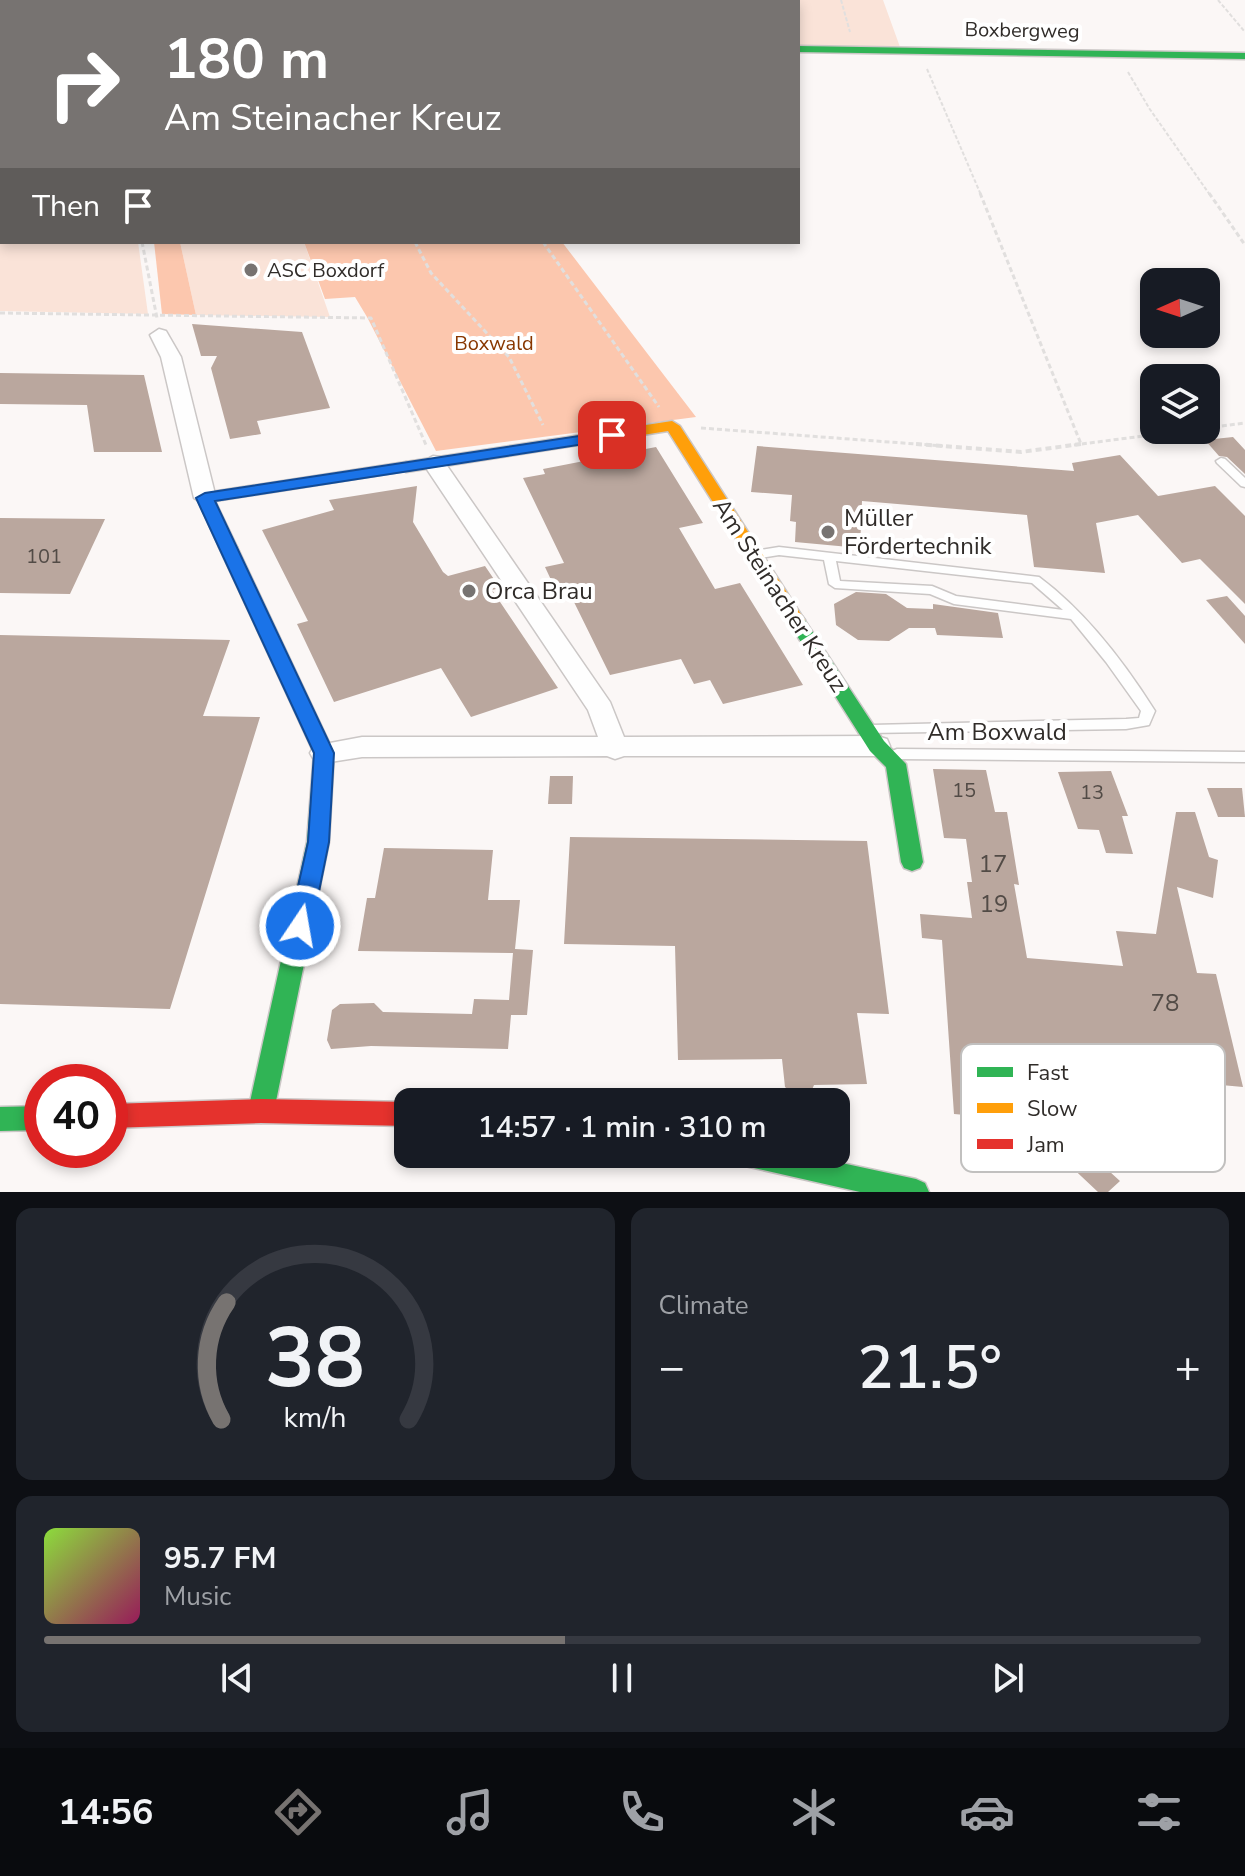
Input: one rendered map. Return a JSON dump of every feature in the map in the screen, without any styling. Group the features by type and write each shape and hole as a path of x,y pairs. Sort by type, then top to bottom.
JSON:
{"street":[{"name":"Boxbergweg","path":"800,49 1245,56"},
{"path":"158,326 171,357 205,498 324,753 318,842 261,1111"},
{"path":"205,498 672,426"},
{"name":"Am Steinacher Kreuz","path":"672,426 872,738"},
{"path":"433,462 601,708 615,749"},
{"path":"324,753 362,747 615,749 872,738"},
{"name":"Am Boxwald","path":"872,738 896,764 912,862"},
{"path":"128,1115 261,1111 394,1114"},
{"path":"0,1119 24,1118"},
{"path":"778,1168 809,1181 916,1192"}],"lane":[{"path":"1221,461 1245,484"},
{"path":"754,555 779,551 1035,580 1053,591 1148,711 1144,722 872,738"},
{"path":"829,556 835,584 932,590 954,600 1073,615"},
{"name":"Am Boxwald","path":"872,738 901,756 1245,757"}],"path":[{"path":"841,0 852,41"},
{"path":"1218,0 1245,32"},
{"path":"919,51 1018,283 1081,444"},
{"path":"1117,54 1149,108 1245,245"},
{"path":"142,244 158,326"},
{"path":"416,244 431,273 509,357 552,445"},
{"path":"544,244 672,426 1021,452 1140,436"},
{"path":"0,313 158,326 371,318 433,462"},
{"path":"1220,426 1245,423"}],"shaded area":[{"path":"800,0 883,0 900,47 800,45"},
{"path":"0,244 138,244 148,314 0,311"},
{"name":"ASC Boxdorf","path":"180,244 305,244 330,317 196,315"}],"green space":[{"path":"154,244 180,244 196,315 162,314"},
{"name":"Boxwald","path":"305,244 564,244 696,417 436,451 355,297 325,299"}],"building":[{"path":"192,324 302,332 330,408 257,421 261,434 230,439 211,368 217,356 201,356"},
{"path":"0,373 144,375 162,452 94,452 87,405 0,404"},
{"path":"1233,437 1245,450 1245,474 1227,457 1219,456 1208,444 1220,444 1220,438"},
{"path":"757,446 1074,471 1072,463 1120,455 1158,496 1215,486 1245,516 1245,604 1200,559 1182,563 1138,515 1096,523 1105,573 1034,567 1027,515 862,501 860,548 795,542 796,522 790,521 792,495 751,492"},
{"path":"656,447 703,523 679,528 715,589 740,583 803,685 723,704 710,680 694,684 681,659 610,675 571,596 560,599 545,567 564,563 523,478 545,474 543,469"},
{"path":"417,486 413,522 443,572 448,576 485,566 500,588 492,590 558,688 471,717 441,668 334,702 297,624 308,621 262,530 334,510 329,500"},
{"path":"0,518 105,519 70,594 0,593"},
{"path":"856,592 886,594 907,608 933,609 933,604 998,613 1003,638 937,635 935,628 909,628 889,641 858,640 836,625 834,604"},
{"path":"1227,596 1245,616 1245,644 1206,600"},
{"path":"0,635 230,640 203,716 260,717 170,1009 0,1004"},
{"path":"933,769 986,770 995,812 1007,812 1019,885 1014,884 1027,958 1123,966 1116,931 1156,934 1176,812 1195,812 1209,857 1218,860 1213,898 1177,887 1197,973 1216,974 1243,1087 1225,1085 1225,1044 961,1044 961,1115 954,1114 942,940 922,938 920,914 972,918 967,882 972,882 966,839 944,838"},
{"path":"1111,771 1128,816 1122,816 1133,854 1106,853 1099,830 1078,829 1058,772"},
{"path":"550,776 573,776 572,804 548,804"},
{"path":"1207,788 1242,788 1245,817 1218,817"},
{"path":"570,837 867,841 889,1014 857,1013 867,1084 786,1088 782,1059 678,1060 675,946 564,944"},
{"path":"384,848 493,850 488,900 520,900 515,949 533,950 527,1015 511,1015 508,1049 371,1046 331,1049 327,1040 332,1010 340,1004 374,1003 383,1012 472,1014 474,999 509,1000 513,953 358,951 367,898 375,898"},
{"path":"1077,1172 1110,1172 1120,1181 1108,1192 1098,1192"}],"traffic: fast":[{"path":"800,49 1245,56"},
{"path":"228,547 324,753 318,842 261,1111"},
{"path":"796,620 877,746 896,764 912,862"},
{"path":"0,1119 24,1118"},
{"path":"808,1168 916,1192"}],"traffic: slow":[{"path":"406,467 672,426 796,620"}],"traffic: jam":[{"path":"228,547 205,498 406,467"},
{"path":"128,1115 261,1111 394,1114"}],"place":[{"name":"ASC Boxdorf","path":"251,270"},
{"name":"Müller Fördertechnik","path":"828,532"},
{"name":"Orca Brau","path":"469,591"}],"route":[{"path":"300,926 318,842 324,753 205,498 612,435"}]}
